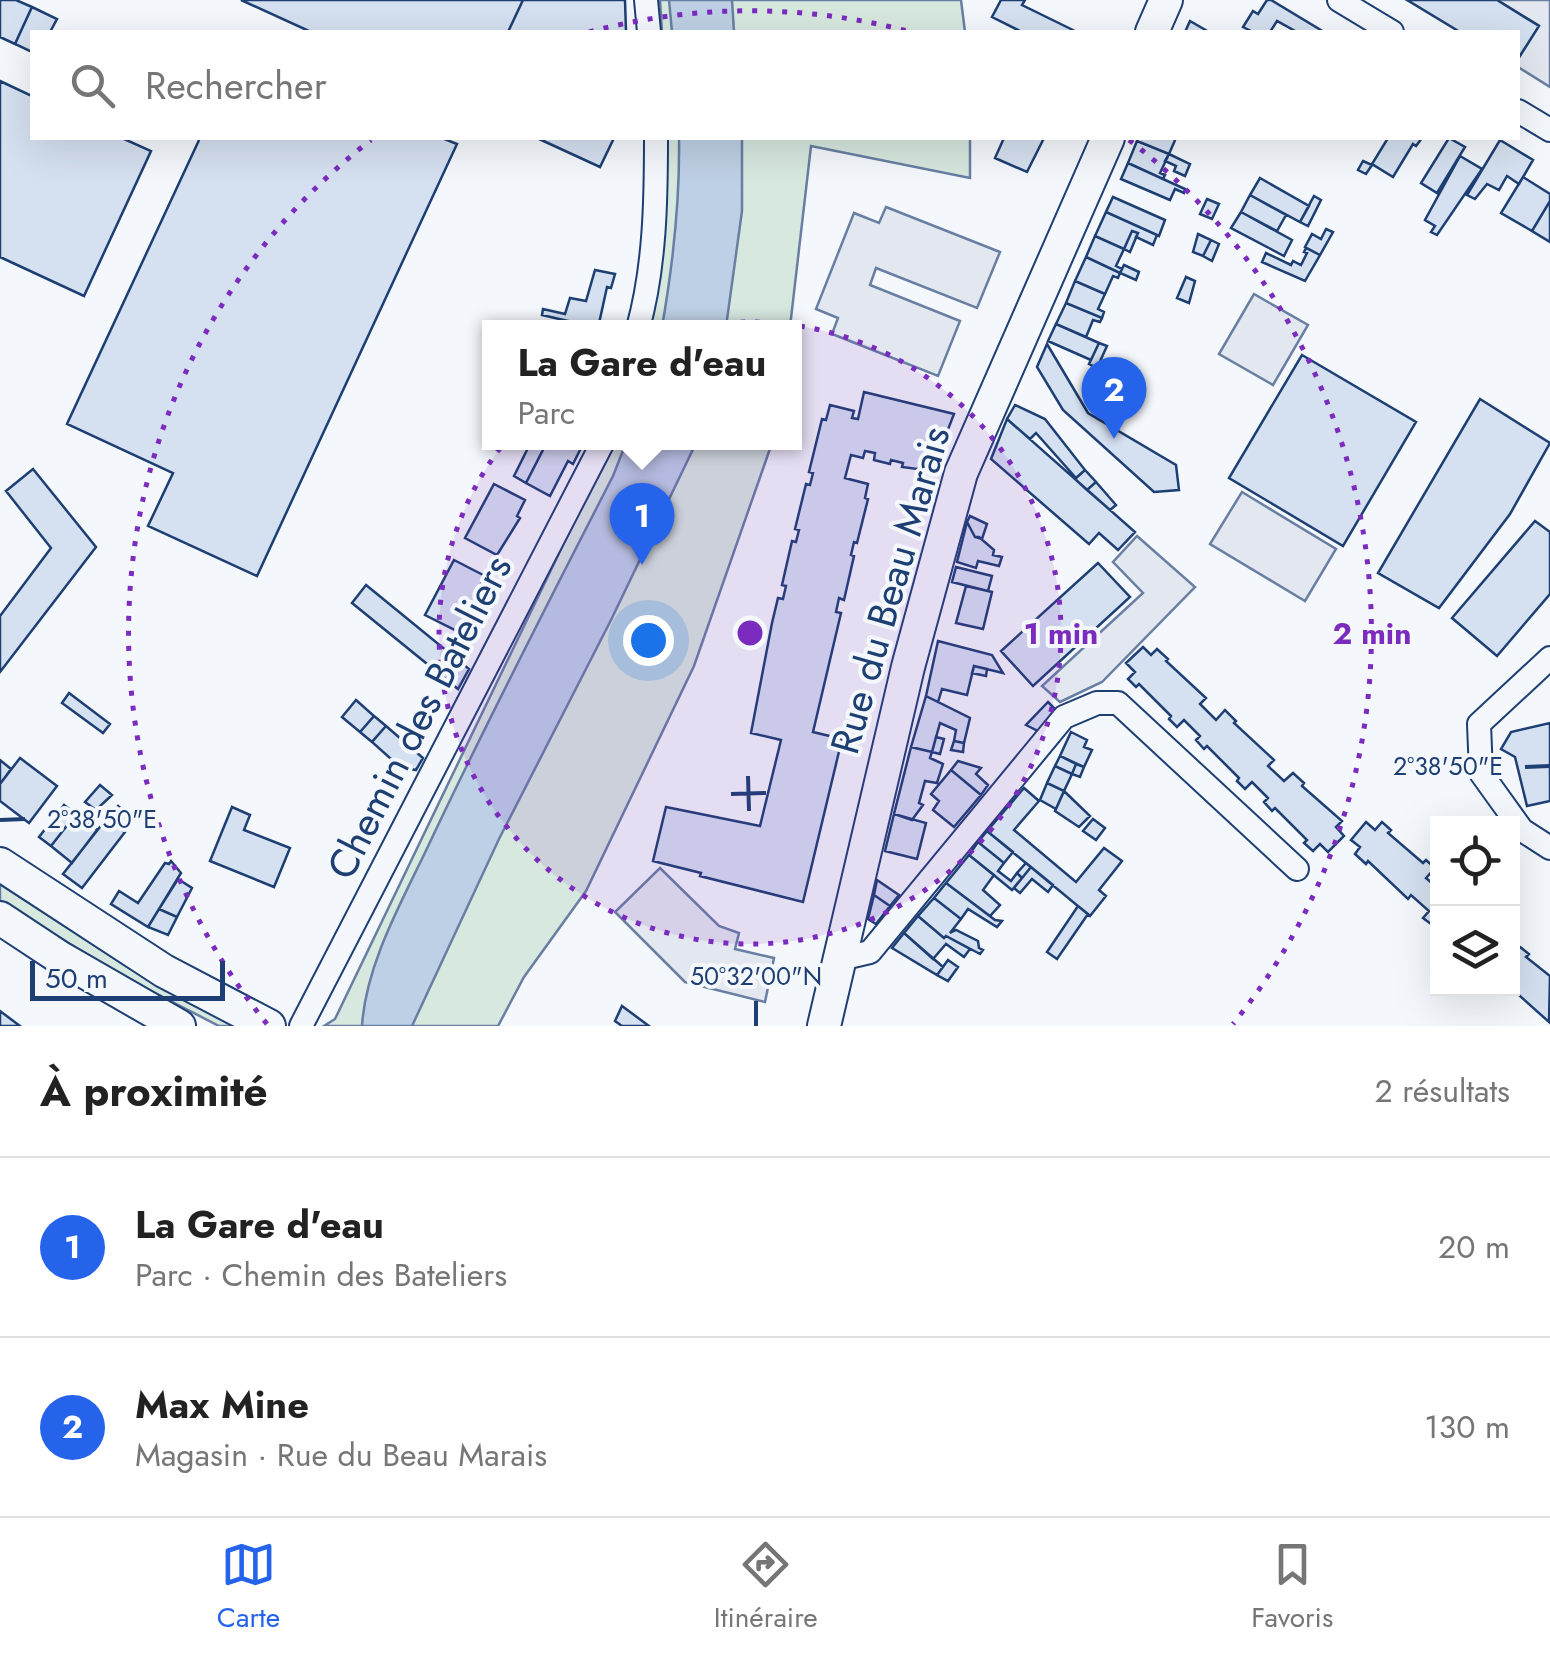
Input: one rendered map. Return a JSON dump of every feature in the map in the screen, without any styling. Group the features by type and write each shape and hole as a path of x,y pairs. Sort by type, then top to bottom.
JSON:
{"street":[{"path":"646,0 649,30"},
{"path":"1153,30 1166,0"},
{"path":"1339,0 1389,30"},
{"path":"1520,112 1550,130"},
{"path":"640,320 656,201 656,140"},
{"name":"Rue du Beau Marais","path":"824,1026 908,667 961,473 1107,140"},
{"name":"Chemin des Bateliers","path":"302,1026 599,450"},
{"path":"1550,658 1479,724 1481,773 1522,830 1550,848"},
{"path":"840,959 870,952 1064,718 1097,703 1118,703 1297,869"},
{"path":"0,864 164,971 269,1026"},
{"path":"0,918 179,1026"}],"shaded area":[{"path":"660,0 961,0 965,30 662,30"},
{"path":"1497,0 1550,0 1550,87 1520,68 1520,56 1538,25"},
{"path":"665,140 970,140 970,178 811,146 791,320 650,320"},
{"path":"886,207 1000,252 977,308 876,268 870,285 960,321 938,376 832,334 838,318 816,309 854,213 879,223"},
{"path":"1254,294 1308,325 1273,385 1219,354"},
{"path":"609,450 770,450 694,666 586,891 524,977 498,1026 324,1026 335,1019"},
{"path":"1242,492 1336,549 1305,601 1210,544"},
{"path":"1137,536 1195,587 1102,682 1060,702 1042,686 1143,593 1113,562"},
{"path":"660,868 719,926 739,933 735,949 774,958 765,1002 685,982 615,912"},
{"path":"0,884 129,968 236,1026 219,1026 124,977 0,901"}],"water":[{"path":"669,0 732,0 734,30 672,30"},
{"path":"679,140 742,140 742,211 727,320 663,320 678,185"},
{"path":"623,450 693,450 499,839 412,1026 362,1026 378,954 398,907"}],"building":[{"path":"0,0 16,0 32,7 15,44 0,37"},
{"path":"241,0 523,0 509,30 307,30"},
{"path":"523,0 625,0 626,30 509,30"},
{"path":"1001,0 1025,0 1022,5 1073,30 1018,30 992,17"},
{"path":"1271,0 1321,30 1293,30 1277,21 1271,30 1243,27 1253,11 1258,14"},
{"path":"1407,0 1497,0 1539,26 1520,56 1520,30 1457,30"},
{"path":"32,7 57,19 51,30 30,30 30,51 15,44"},
{"path":"1190,21 1206,30 1186,30"},
{"path":"0,81 30,95 30,140 126,140 151,151 84,296 0,257"},
{"path":"199,140 447,140 457,144 257,576 148,526 173,473 67,424"},
{"path":"541,140 613,140 600,167"},
{"path":"1003,140 1043,140 1027,172 995,158"},
{"path":"1138,140 1175,140 1169,154"},
{"path":"1387,140 1420,140 1416,146 1413,144 1393,177 1372,164"},
{"path":"1448,140 1465,147 1437,193 1421,183"},
{"path":"1500,140 1533,160 1519,184 1507,176 1499,190 1487,184 1475,199 1467,195"},
{"path":"1137,141 1169,154 1160,173 1165,175 1163,179 1128,163"},
{"path":"1169,154 1190,164 1185,176 1165,161"},
{"path":"1460,156 1482,169 1437,235 1431,232 1435,226 1425,220"},
{"path":"1363,161 1372,165 1366,174 1358,170"},
{"path":"1128,163 1185,189 1184,193 1175,189 1170,200 1121,179"},
{"path":"1523,177 1550,194 1550,201 1532,231 1501,213"},
{"path":"1260,178 1309,206 1300,222 1250,195"},
{"path":"1250,195 1286,215 1277,231 1241,212"},
{"path":"1314,196 1321,200 1308,226 1300,222"},
{"path":"1113,197 1165,220 1159,236 1106,212"},
{"path":"1207,199 1219,204 1212,219 1200,214"},
{"path":"1550,201 1550,242 1532,231"},
{"path":"1106,212 1157,235 1153,245 1132,231 1124,249 1095,236"},
{"path":"1241,212 1292,240 1284,256 1231,228"},
{"path":"1326,229 1333,232 1320,255 1305,247 1312,234 1321,239"},
{"path":"1132,231 1138,233 1130,252 1124,249"},
{"path":"1198,234 1211,240 1203,256 1193,252"},
{"path":"1095,236 1124,249 1116,266 1122,269 1120,273 1086,257"},
{"path":"1211,240 1219,244 1212,261 1203,256"},
{"path":"1306,248 1320,255 1305,281 1262,262 1266,253 1291,265 1293,261 1301,265"},
{"path":"1086,257 1120,273 1118,278 1113,276 1105,294 1075,281"},
{"path":"1124,265 1139,272 1136,280 1120,273"},
{"path":"595,270 615,274 611,288 607,287 600,320 564,320 542,315 543,309 565,314 570,298 586,301"},
{"path":"1186,277 1195,281 1189,303 1177,298"},
{"path":"1075,281 1105,294 1098,309 1104,312 1102,318 1066,303"},
{"path":"1066,303 1102,318 1100,322 1093,320 1086,337 1056,324"},
{"path":"1056,324 1099,343 1091,360 1048,341"},
{"path":"1099,343 1107,346 1097,368 1089,364"},
{"path":"1047,344 1088,413 1176,465 1179,490 1154,492 1063,410 1037,367"},
{"path":"1302,355 1416,422 1343,546 1229,478"},
{"path":"864,392 954,414 932,471 902,467 903,463 891,460 890,464 874,460 875,453 865,451 863,458 851,455 845,478 868,484 868,499 857,543 854,542 844,600 839,598 836,612 841,613 813,732 842,739 803,902 653,861 666,807 760,826 781,740 751,733 772,623 778,598 783,599 786,586 782,585 792,541 796,542 799,530 795,529 806,484 810,485 813,473 809,472 822,419 826,420 830,405 854,411 852,418 858,419"},
{"path":"1480,399 1550,443 1510,514 1439,608 1378,573"},
{"path":"1015,405 1045,419 1085,470 1076,478 1036,433 1030,439 1007,419"},
{"path":"1007,419 1135,532 1118,550 1099,533 1089,544 991,459"},
{"path":"527,450 543,450 526,483 514,476"},
{"path":"543,450 580,450 573,464 568,461 550,496 526,483"},
{"path":"33,469 96,547 0,672 0,616 51,548 6,491"},
{"path":"1085,470 1096,482 1087,490 1075,479"},
{"path":"1096,482 1116,505 1110,510 1087,490"},
{"path":"494,484 525,500 517,516 520,518 497,555 465,538"},
{"path":"970,516 987,524 982,539 975,537 967,522"},
{"path":"1535,521 1550,532 1550,594 1497,656 1452,618"},
{"path":"967,522 975,537 994,550 993,555 1002,557 999,566 978,561 976,568 957,562"},
{"path":"454,560 485,576 477,592 480,594 457,631 425,615"},
{"path":"1098,563 1130,597 1033,686 1001,651"},
{"path":"956,567 992,576 988,591 952,582"},
{"path":"366,585 469,669 458,689 352,603"},
{"path":"966,586 992,592 983,629 956,623"},
{"path":"938,641 992,655 1003,673 974,666 967,695 942,689 938,702 926,696"},
{"path":"1143,647 1151,655 1157,649 1168,659 1206,698 1200,704 1216,720 1225,710 1274,760 1268,766 1284,781 1293,773 1342,821 1336,827 1344,836 1328,852 1320,844 1313,851 1275,808 1272,811 1264,802 1268,798 1252,782 1245,789 1207,746 1204,749 1196,740 1200,736 1184,720 1177,727 1139,684 1136,687 1128,679 1135,672 1126,663"},
{"path":"974,666 987,669 986,676 972,673"},
{"path":"69,693 110,724 103,733 62,703"},
{"path":"926,696 970,718 964,743 954,741 956,730 940,723 932,752 911,747"},
{"path":"356,700 374,716 360,732 342,717"},
{"path":"1048,702 1058,712 1038,731 1026,725"},
{"path":"374,716 386,726 372,742 360,732"},
{"path":"1550,723 1550,801 1527,806 1515,757 1501,749 1511,732"},
{"path":"386,726 423,758 416,770 400,767 372,742"},
{"path":"1071,732 1087,740 1084,747 1092,750 1084,767 1060,756"},
{"path":"936,737 944,739 940,754 932,752"},
{"path":"954,741 964,743 963,752 951,750"},
{"path":"911,747 932,752 930,758 943,764 937,783 925,781 919,803 923,805 912,820 894,814"},
{"path":"1060,756 1076,764 1072,774 1055,766"},
{"path":"20,758 57,786 29,823 0,801 0,784"},
{"path":"0,760 11,769 0,784"},
{"path":"958,761 981,768 976,774 988,785 981,795 951,770"},
{"path":"1076,764 1084,767 1080,777 1072,774"},
{"path":"1055,766 1072,774 1064,791 1047,783"},
{"path":"951,770 981,795 954,827 933,810 939,801 931,794"},
{"path":"1047,783 1064,791 1056,809 1040,800"},
{"path":"100,785 112,795 96,810 85,802"},
{"path":"1024,788 1039,801 1014,830 1076,882 1104,848 1122,861 1099,890 1106,896 1090,916 987,831"},
{"path":"1064,791 1090,816 1079,827 1055,811"},
{"path":"64,805 76,814 51,846 39,837"},
{"path":"118,806 134,818 123,831 108,819"},
{"path":"232,807 250,815 244,830 290,848 274,887 210,861"},
{"path":"76,814 97,830 72,863 51,846"},
{"path":"894,814 926,823 917,859 885,851"},
{"path":"107,818 125,832 82,888 63,874"},
{"path":"1093,819 1105,828 1096,840 1083,831"},
{"path":"1366,822 1375,830 1382,822 1391,830 1388,833 1423,863 1426,860 1430,864 1426,878 1430,881 1430,923 1423,918 1429,911 1411,895 1408,899 1368,861 1366,864 1355,854 1360,847 1351,840"},
{"path":"987,831 1013,852 1004,863 978,842"},
{"path":"978,842 1004,863 998,871 1011,881 1017,873 1022,878 1012,890 969,855"},
{"path":"969,855 994,875 983,890 1000,905 990,916 946,883"},
{"path":"171,861 181,873 148,927 111,904 119,891 138,903 165,863"},
{"path":"1026,863 1031,867 1022,878 1017,873"},
{"path":"1031,867 1053,885 1048,892 1032,879 1020,893 1014,888"},
{"path":"178,879 192,888 177,917 159,909"},
{"path":"877,880 899,895 890,906 874,895"},
{"path":"946,883 995,920 1002,921 997,927 968,909 961,919 934,898"},
{"path":"874,895 890,906 876,924 868,919"},
{"path":"934,898 961,919 950,933 956,930 978,941 983,950 980,954 944,938 918,916"},
{"path":"1078,906 1088,914 1057,959 1047,952"},
{"path":"159,909 177,917 168,935 148,927"},
{"path":"918,916 944,938 970,949 964,957 946,944 933,959 904,933"},
{"path":"904,933 943,967 937,975 892,948"},
{"path":"1520,947 1529,954 1526,957 1550,976 1549,1022 1520,996"},
{"path":"948,960 958,967 948,981 937,975"},
{"path":"622,1006 649,1026 622,1026 615,1021"},
{"path":"0,1011 20,1026 0,1026"}],"place":[{"name":"Max Mine","path":"1114,439"},
{"name":"La Gare d'eau","path":"642,565"}]}
